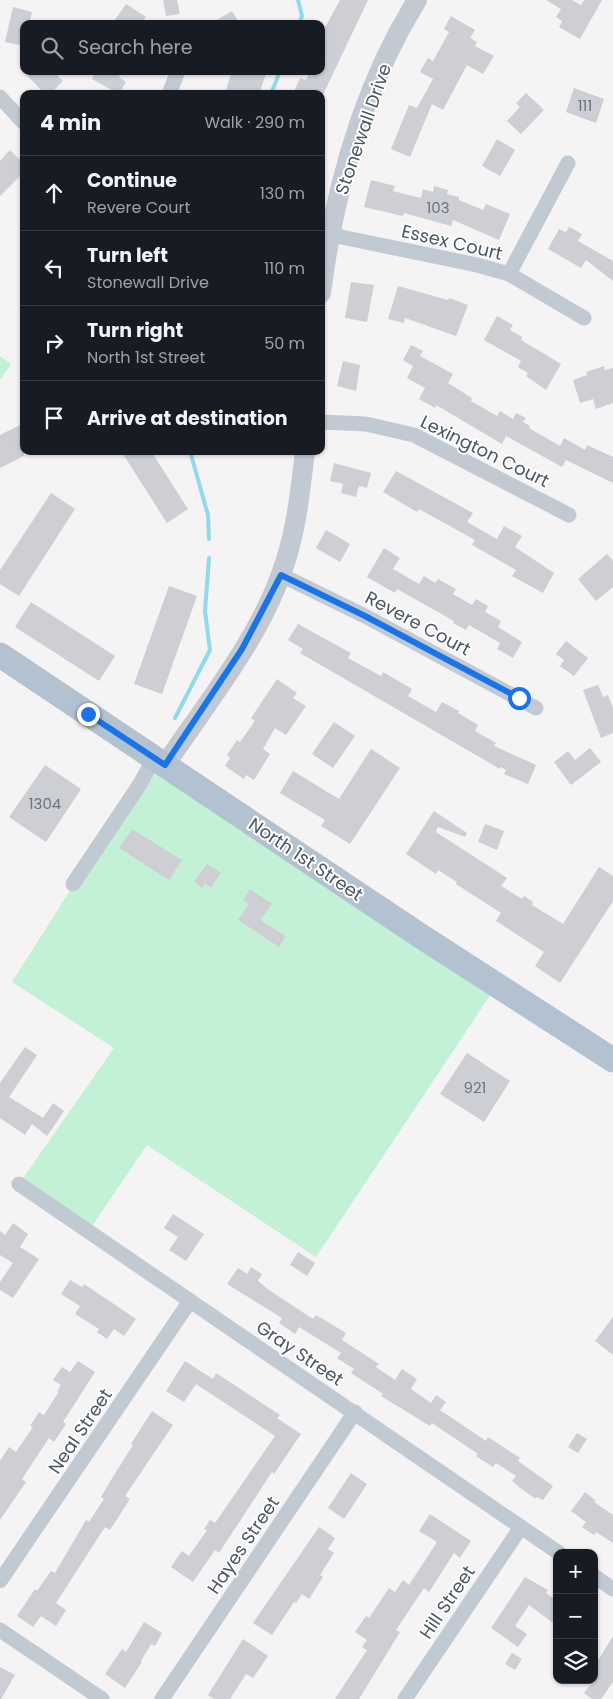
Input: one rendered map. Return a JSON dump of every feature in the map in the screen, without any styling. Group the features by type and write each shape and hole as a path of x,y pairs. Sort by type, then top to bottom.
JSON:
{"main road":[{"name":"North 1st Street","path":"0,655 613,1060"}],"street":[{"name":"Stonewall Drive","path":"326,234 352,149 374,87 417,0"},
{"path":"171,90 176,75"},
{"path":"3,106 20,120"},
{"path":"508,274 568,163"},
{"name":"Essex Court","path":"326,234 477,264 508,274 584,318"},
{"name":"Lexington Court","path":"325,422 375,426 414,435 570,515"},
{"path":"73,884 140,784 160,761 242,649 281,575 296,516 304,455"},
{"name":"Revere Court","path":"281,575 365,616 536,708"},
{"name":"Gray Street","path":"19,1184 554,1549"},
{"name":"Neal Street","path":"0,1582 190,1301"},
{"name":"Hayes Street","path":"162,1699 355,1412"},
{"name":"Hill Street","path":"405,1699 521,1527"},
{"path":"598,1579 613,1588"},
{"path":"0,1630 102,1699"}],"green space":[{"path":"0,356 11,364 0,380"},
{"path":"154,758 497,985 316,1257 147,1145 88,1232 19,1184 114,1048 12,982"}],"building":[{"path":"163,0 177,0 180,14 166,16"},
{"path":"340,0 368,0 325,91 295,90 300,78 306,80 308,75 325,75 325,28"},
{"path":"546,0 572,0 581,5 584,0 602,0 580,39 559,27 562,21 556,17 561,9"},
{"path":"126,4 146,17 144,20 115,20"},
{"path":"13,7 32,12 30,20 20,20 20,45 5,42"},
{"path":"232,11 238,20 217,20"},
{"path":"451,16 475,30 470,38 477,42 475,46 494,56 483,74 467,65 443,110 432,104 410,157 391,149 409,105 417,108 433,79 420,72 428,58 433,61 449,32 444,29"},
{"path":"27,75 57,75 63,81 54,90 41,90"},
{"path":"94,75 120,75 119,77 126,82 121,90 112,90 92,79"},
{"path":"231,75 266,75 260,90 226,90"},
{"path":"574,88 604,99 596,123 566,112"},
{"path":"526,93 544,110 521,134 507,121 520,107 516,103"},
{"path":"497,139 515,150 500,176 482,166"},
{"path":"10,150 20,160 20,176 0,196 0,161"},
{"path":"371,180 395,186 393,191 421,198 423,189 433,192 434,186 448,190 447,194 459,197 459,200 483,210 486,204 510,214 499,240 453,220 451,226 404,213 403,216 364,207"},
{"path":"569,227 582,234 578,241 613,261 613,281 586,260 581,268 548,249 559,229 566,232"},
{"path":"351,282 374,285 367,322 345,318"},
{"path":"398,286 448,300 449,298 468,305 456,336 405,318 404,323 388,319"},
{"path":"497,316 513,325 510,330 522,337 521,340 561,364 546,390 526,376 528,373 518,367 521,361 484,340"},
{"path":"411,345 423,351 420,356 453,374 448,383 472,398 471,401 497,416 500,411 513,419 516,413 526,418 523,422 530,426 529,428 560,446 564,438 585,450 587,445 613,457 613,483 566,460 562,467 506,436 502,444 436,405 435,408 419,399 425,388 407,378 413,366 403,360"},
{"path":"343,361 360,365 356,391 337,386"},
{"path":"604,366 605,370 613,368 613,403 596,409 593,399 580,403 573,380 587,375 586,372"},
{"path":"20,425 20,455 24,456 0,468 0,435"},
{"path":"124,455 154,455 188,509 167,523"},
{"path":"334,463 371,473 367,488 359,486 356,497 341,493 343,484 330,481"},
{"path":"396,471 473,513 467,522 497,539 504,526 522,536 515,547 554,573 543,593 512,576 516,570 472,545 475,540 419,509 417,512 383,492"},
{"path":"51,493 75,509 19,596 0,584 0,570"},
{"path":"326,530 350,544 340,562 316,548"},
{"path":"384,548 400,558 393,569 419,584 424,576 435,583 438,579 456,589 453,594 472,605 476,599 488,606 485,612 501,621 498,627 522,642 513,658 497,649 500,643 469,625 466,630 453,623 454,621 397,589 395,593 367,577"},
{"path":"607,554 613,561 613,587 596,601 578,579"},
{"path":"169,586 197,596 162,694 134,684"},
{"path":"31,602 115,656 99,681 15,627"},
{"path":"298,624 351,653 348,658 381,676 383,672 412,689 408,696 436,712 442,702 459,711 458,713 478,725 475,731 496,743 494,746 536,765 528,784 504,774 506,770 501,767 500,769 300,653 303,649 288,640"},
{"path":"566,641 588,658 574,676 560,666 564,660 556,654"},
{"path":"277,679 297,693 293,698 306,706 286,735 275,728 263,749 270,754 254,780 246,775 244,779 225,766 230,758 227,755 237,740 240,742 255,721 251,718"},
{"path":"598,685 603,697 608,695 613,708 613,733 601,738 583,690"},
{"path":"334,722 355,736 333,768 312,754"},
{"path":"590,748 601,762 571,785 554,762 568,751 575,760"},
{"path":"371,749 400,768 350,844 321,826 325,820 280,793 293,771 339,799"},
{"path":"45,765 81,789 46,842 9,817"},
{"path":"434,811 467,833 465,837 438,827 436,832 507,878 501,886 522,899 524,896 533,902 532,905 563,924 599,867 613,876 613,901 560,983 535,966 544,952 496,921 501,913 438,870 436,874 406,854"},
{"path":"485,824 504,831 497,850 478,842"},
{"path":"132,829 182,860 169,880 119,848"},
{"path":"207,864 221,873 211,887 205,884 202,888 194,882"},
{"path":"250,889 272,904 260,920 286,936 279,947 238,920 249,904 243,900"},
{"path":"25,1047 37,1055 9,1097 43,1118 53,1103 64,1111 47,1136 32,1124 25,1135 0,1118 0,1083"},
{"path":"467,1053 510,1081 484,1122 440,1094"},
{"path":"173,1214 204,1234 186,1261 169,1250 178,1237 164,1228"},
{"path":"13,1223 28,1234 20,1247 39,1259 13,1298 0,1290 0,1282 13,1263 0,1255 0,1231 5,1235"},
{"path":"298,1252 315,1263 307,1276 290,1265"},
{"path":"251,1267 262,1274 258,1281 269,1290 313,1319 316,1315 346,1333 342,1340 379,1364 376,1367 395,1380 402,1369 417,1379 411,1389 431,1403 436,1395 446,1402 440,1410 486,1441 488,1437 520,1458 518,1461 553,1486 543,1500 537,1497 536,1499 520,1488 512,1481 516,1476 496,1463 493,1467 476,1456 478,1454 432,1423 430,1426 381,1396 383,1394 351,1373 354,1369 337,1358 341,1353 299,1327 295,1334 279,1323 282,1318 227,1284 238,1268 247,1274"},
{"path":"70,1280 82,1287 84,1284 136,1319 124,1336 114,1329 107,1339 97,1332 99,1329 75,1314 80,1306 61,1294"},
{"path":"613,1317 613,1355 595,1341"},
{"path":"78,1361 95,1372 63,1422 66,1424 54,1442 49,1438 22,1479 26,1482 0,1520 0,1461 9,1447 16,1452 33,1427 30,1426 39,1412 44,1415 61,1385 53,1380 62,1367 70,1372"},
{"path":"185,1361 213,1379 216,1373 280,1415 277,1418 301,1434 274,1474 272,1472 219,1553 215,1550 193,1582 171,1567 182,1551 189,1556 207,1530 204,1529 210,1520 215,1523 275,1436 196,1384 184,1402 166,1391"},
{"path":"152,1411 173,1425 125,1496 130,1499 110,1530 105,1527 56,1603 66,1610 56,1626 41,1616 33,1627 17,1616 35,1589 37,1591 51,1571 55,1573 86,1520 89,1522 104,1499 101,1497 133,1445 131,1444"},
{"path":"577,1433 587,1439 578,1453 568,1447"},
{"path":"351,1473 367,1484 344,1519 328,1508"},
{"path":"585,1492 595,1500 594,1502 613,1515 613,1543 596,1532 594,1535 582,1527 586,1522 571,1511"},
{"path":"430,1514 471,1541 460,1558 454,1553 429,1592 424,1588 396,1630 400,1632 359,1699 335,1699 367,1650 362,1647 367,1640 355,1632 366,1616 369,1618 389,1588 395,1592 403,1580 409,1585 437,1542 419,1531"},
{"path":"319,1527 335,1538 328,1549 334,1553 320,1575 323,1577 309,1599 302,1594 296,1603 294,1602 272,1635 253,1623"},
{"path":"525,1577 548,1590 546,1593 553,1598 552,1622 529,1605 515,1626 527,1634 518,1647 491,1628"},
{"path":"144,1622 162,1633 155,1646 151,1644 125,1688 105,1674 122,1649 126,1652"},
{"path":"613,1636 613,1682 601,1699 592,1699 584,1693 591,1684 598,1684 598,1660"},
{"path":"243,1639 268,1656 253,1678 246,1674 230,1699 214,1699 208,1695"},
{"path":"512,1653 522,1659 515,1670 505,1664"},
{"path":"0,1667 15,1675 1,1699 0,1699"}],"waterway":[{"path":"298,0 302,16 300,20"},
{"path":"273,90 278,75"},
{"path":"191,455 208,515 209,539"},
{"path":"175,718 210,650 205,611 209,558"}],"route":[{"path":"88,714 165,765 257,625 281,575 365,616 519,698"}]}
